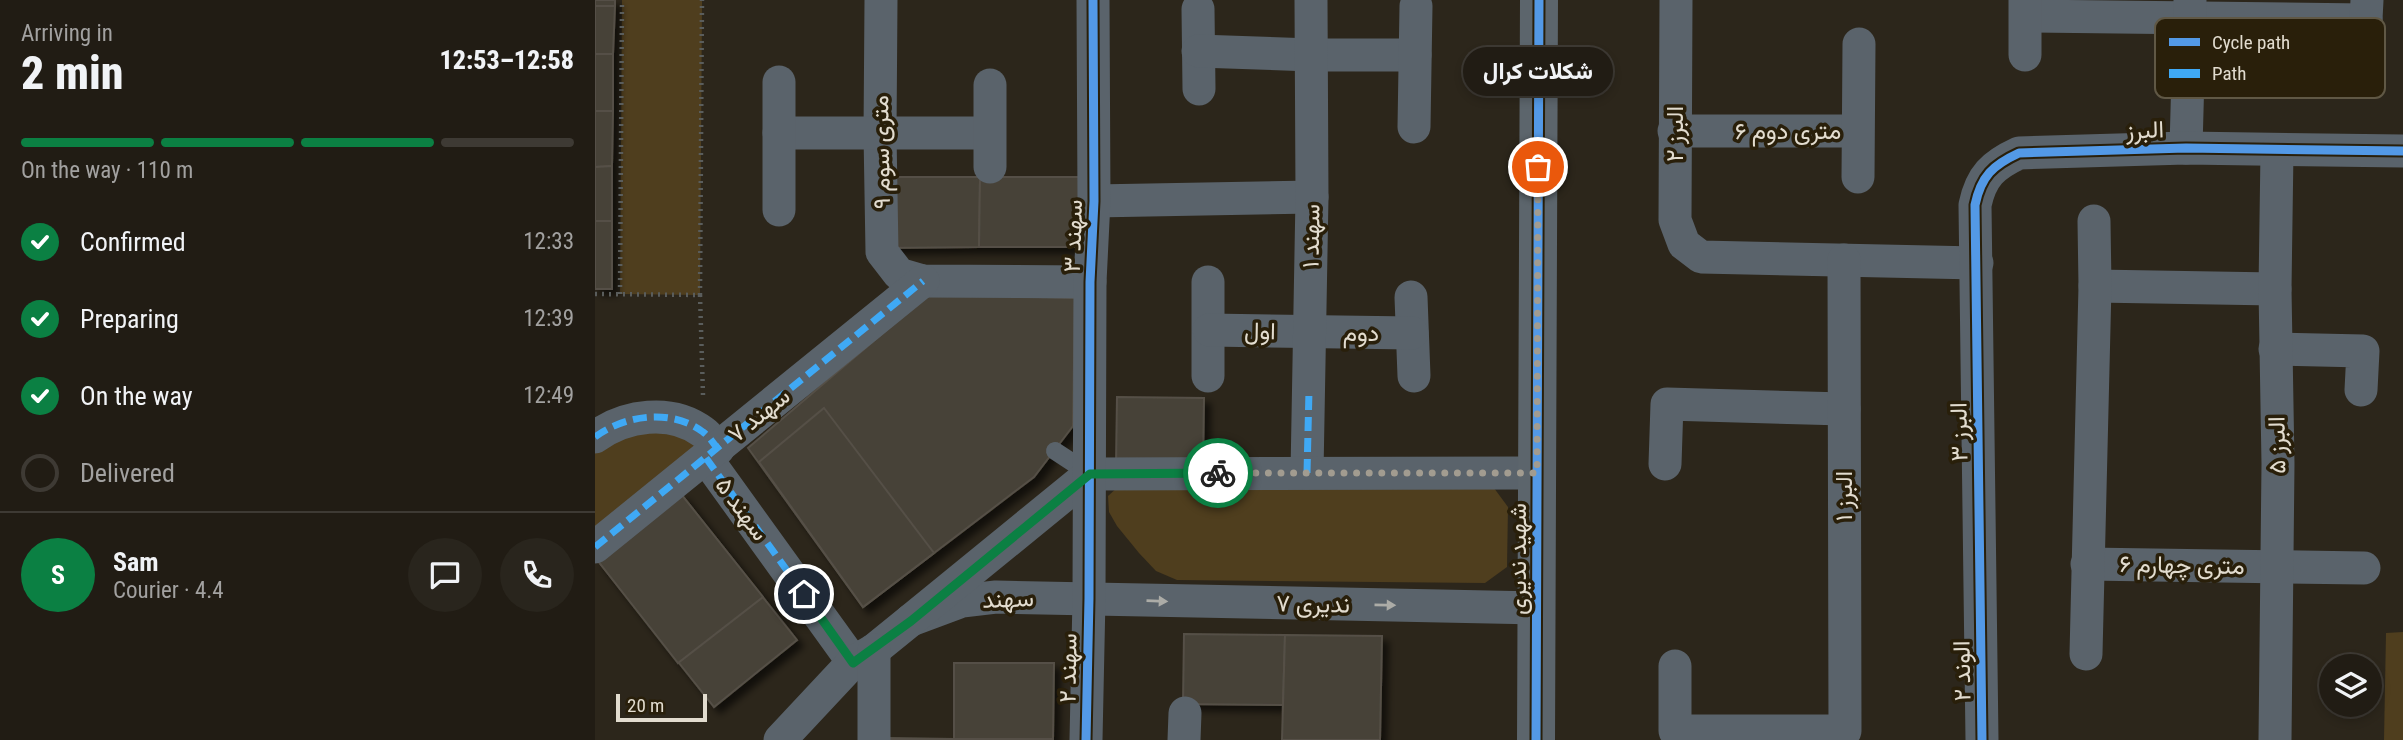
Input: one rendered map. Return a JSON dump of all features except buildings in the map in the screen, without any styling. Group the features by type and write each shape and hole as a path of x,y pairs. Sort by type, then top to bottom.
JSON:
{"street":[{"name":"۹ متری سوم","path":"881,0 882,252 899,274 923,281"},
{"name":"سهند ۳","path":"1089,598 1090,282 1094,201 1093,0"},
{"name":"سهند ۱","path":"1307,473 1312,197 1311,0"},
{"name":"شهید ندیری","path":"1537,740 1539,0"},
{"name":"البرز ۲","path":"1676,0 1675,220 1684,244 1701,257 1844,260"},
{"path":"1414,127 1416,6"},
{"path":"2025,55 2026,8 2366,10"},
{"path":"1198,9 1199,89"},
{"name":"۶ متری دوم","path":"1674,131 1856,131 1859,44"},
{"path":"1198,51 1415,55"},
{"path":"779,82 779,210"},
{"path":"990,167 991,85"},
{"path":"2186,148 2187,98"},
{"path":"1856,131 1857,177"},
{"path":"779,133 989,134"},
{"name":"البرز","path":"1977,263 1975,205 1979,186 2001,161 2019,153 2186,148 2403,151"},
{"name":"البرز ۵","path":"2275,740 2277,151"},
{"path":"1094,201 1312,197"},
{"path":"2086,654 2095,286 2094,221"},
{"path":"1844,260 1977,263"},
{"name":"البرز ۱","path":"1675,666 1675,731 1845,731 1844,260"},
{"name":"البرز ۳","path":"1977,263 1980,601"},
{"path":"923,281 1090,282"},
{"name":"سهند ۷","path":"595,547 709,446 923,281"},
{"path":"1208,282 1208,376"},
{"path":"2095,286 2275,289"},
{"path":"1411,297 1414,376"},
{"name":"اول","path":"1209,330 1310,332"},
{"name":"دوم","path":"1310,332 1412,333"},
{"path":"2276,349 2363,351 2361,390"},
{"path":"1665,464 1667,404 1844,408"},
{"path":"595,437 630,419 657,417 682,421 709,446"},
{"name":"سهند ۵","path":"709,446 863,656"},
{"path":"1090,474 1537,473"},
{"name":"سهند","path":"911,621 1090,474"},
{"name":"۶ متری چهارم","path":"2087,564 2364,568"},
{"name":"سهند","path":"911,621 962,601 996,597 1089,598"},
{"name":"ندیری ۷","path":"1089,598 1537,608"},
{"name":"سهند ۲","path":"1086,740 1089,598"},
{"name":"الوند ۲","path":"1980,601 1982,740"},
{"path":"780,740 863,656 911,621"},
{"path":"863,656 874,740"}],"lane":[{"path":"1055,450 1090,474"}],"path":[{"path":"620,294 622,0"},
{"path":"702,0 700,295 709,446"},
{"path":"595,294 700,295"}],"shaded area":[{"path":"622,0 702,0 700,295 620,294"},
{"path":"640,425 703,438 595,539 595,448"},
{"path":"1119,486 1494,488 1508,507 1507,567 1485,583 1177,580 1156,571 1117,526 1109,512 1108,496"},
{"path":"2403,632 2403,740 2384,740 2386,633"}],"marked path":[{"path":"595,547 923,281"},
{"path":"1307,473 1309,390"},
{"path":"595,437 607,429 634,419 663,417 690,424 705,434 718,449"},
{"path":"706,458 853,662"}],"cycle path":[{"path":"1086,740 1090,282 1094,201 1093,0"},
{"path":"1536,740 1539,0"},
{"path":"1982,740 1975,205 1981,186 1989,173 2019,153 2186,148 2403,151"}],"way so far":[{"path":"1218,473 1537,473 1538,167"}],"place":[{"name":"شکلات کرال","path":"1538,167"}],"route":[{"path":"804,594 853,663 911,621 1090,474 1218,473"}]}
